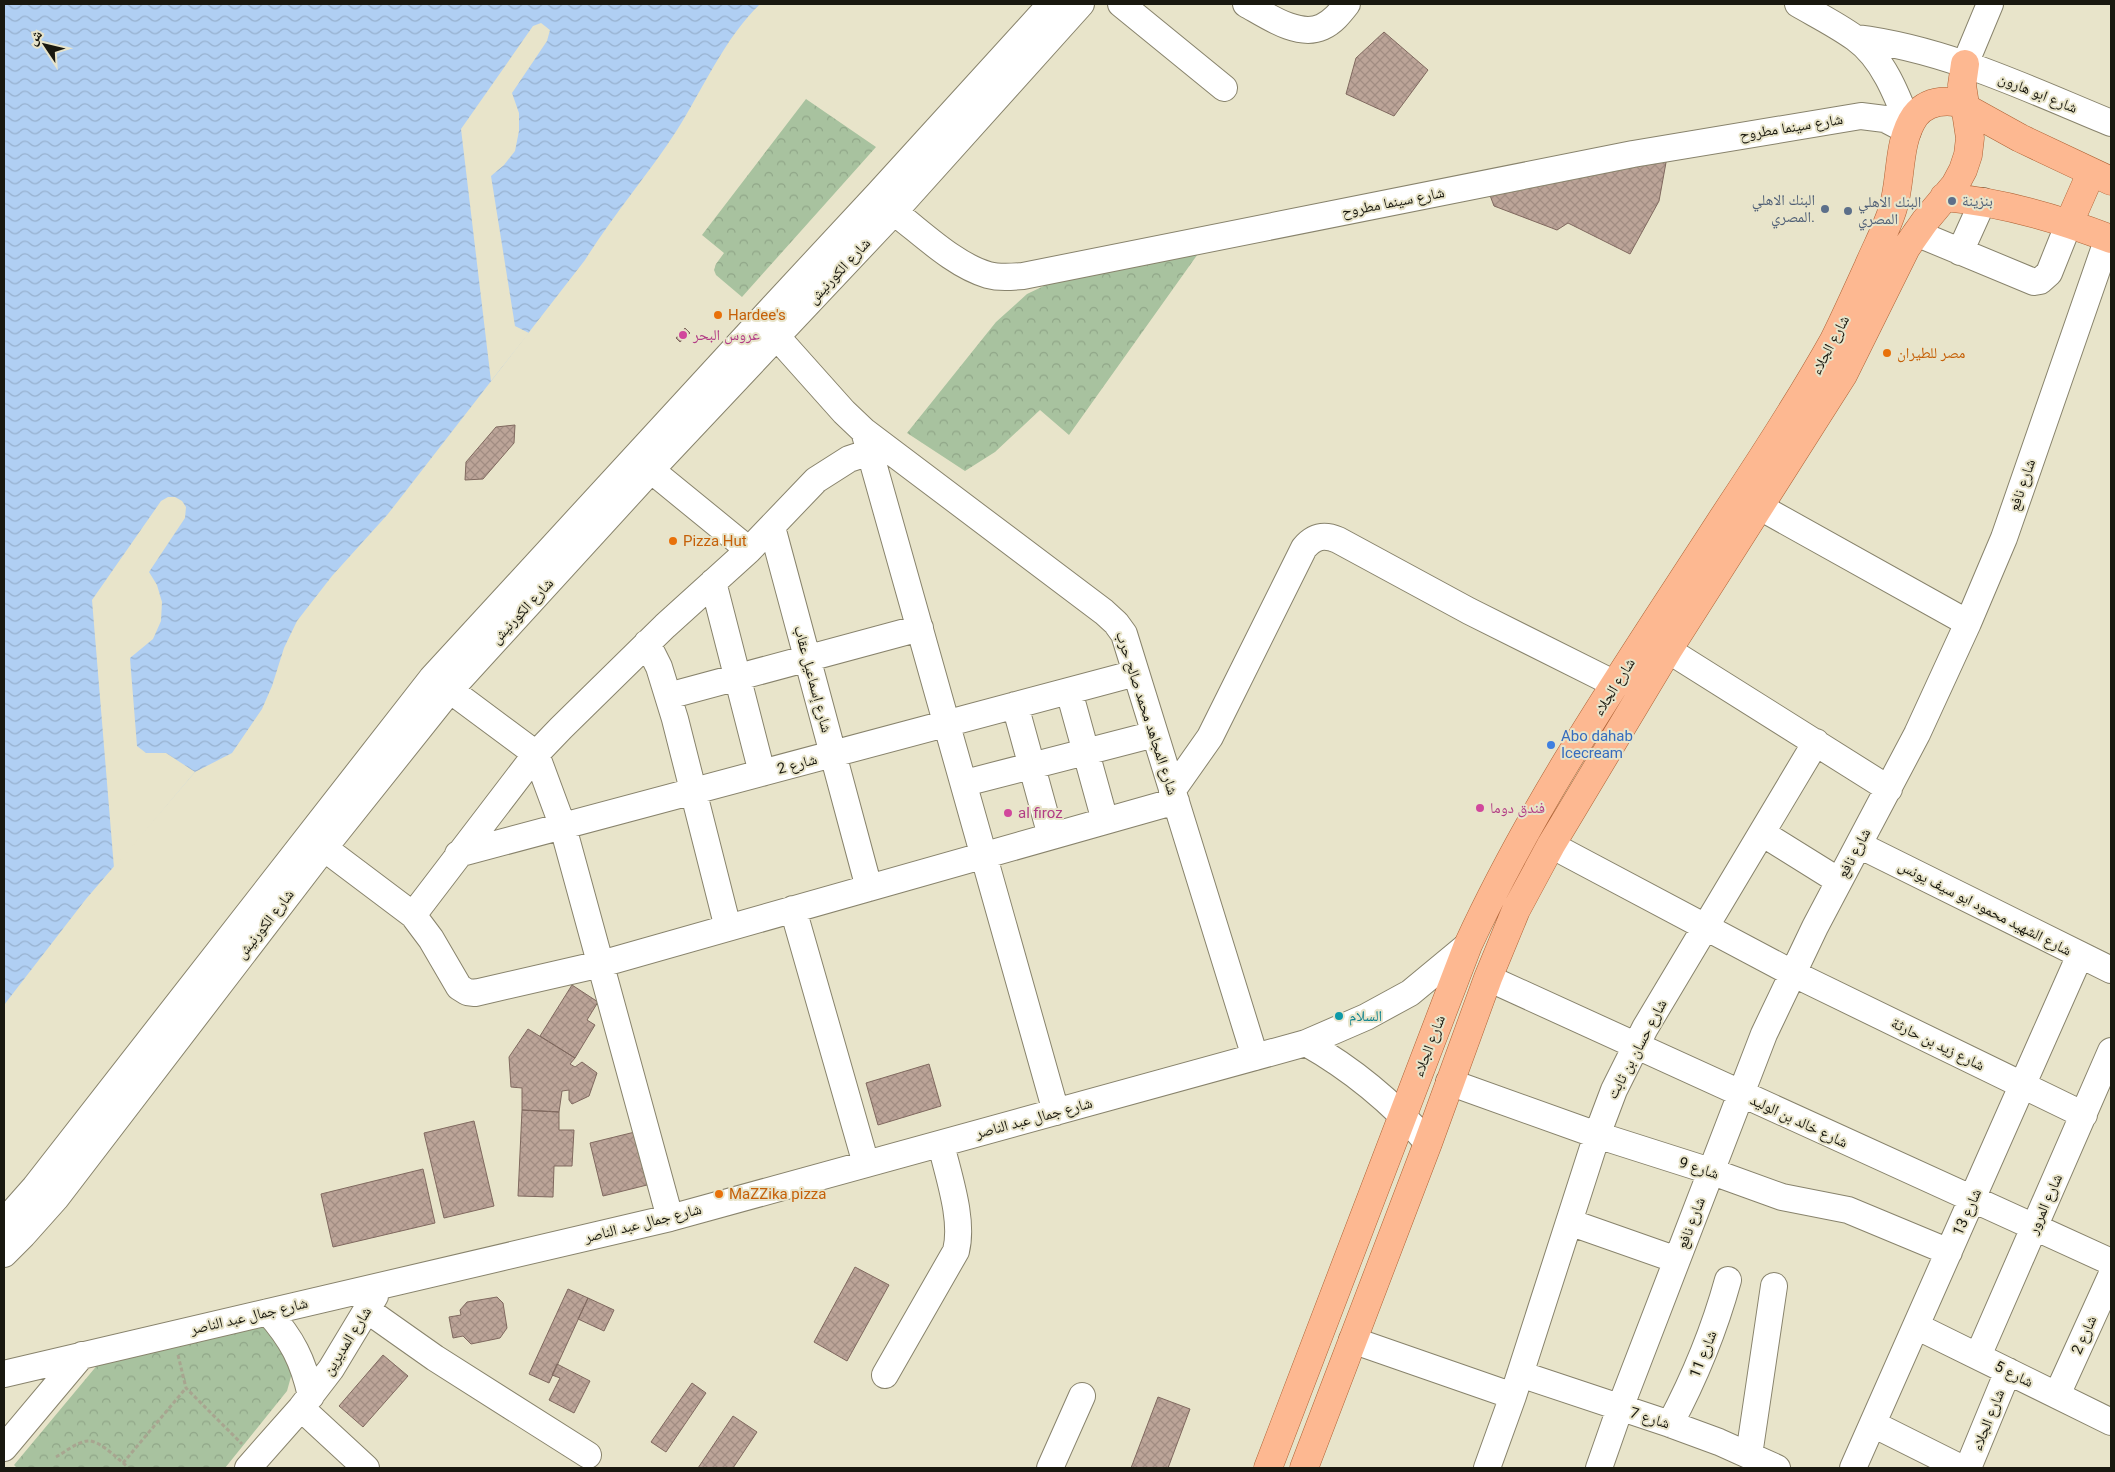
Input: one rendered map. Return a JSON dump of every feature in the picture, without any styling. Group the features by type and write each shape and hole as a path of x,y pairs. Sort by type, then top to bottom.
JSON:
{"main road":[{"name":"شارع الجلاء","path":"1304,1468 1488,978 1516,910 1551,845 1668,650 1844,375 1906,248 1963,170 1968,155 1970,138 1962,85 1964,64"},
{"name":"شارع الجلاء","path":"1268,1468 1468,945 1486,906 1522,838 1615,684 1786,421 1839,330 1892,211 1900,178 1903,146 1909,128 1922,108 1932,103 1949,101 1965,106"},
{"path":"1965,106 1994,124 2101,177 2069,223"},
{"path":"1944,197 1984,201 2020,209 2069,223 2110,238"}],"street":[{"name":"شارع الكورنيش","path":"4,1222 35,1187 432,678 878,194 1050,4"},
{"name":"شارع الكورنيش","path":"4,1254 56,1198 324,848 450,690 651,470 894,212 1081,4"},
{"path":"1121,4 1224,88"},
{"path":"1246,4 1284,25 1305,29 1320,28 1335,18 1347,4"},
{"path":"1798,4 1856,38 1866,48 1884,73 1899,99 1909,128"},
{"path":"1964,64 1990,4"},
{"name":"شارع ابو هارون","path":"1856,38 1907,46 1964,64 2111,122"},
{"name":"شارع سينما مطروح","path":"894,212 958,262 974,270 998,276 1023,276 1633,154 1861,116 1885,119 1909,128"},
{"path":"1960,252 1984,201"},
{"path":"1916,233 2028,281 2040,281 2049,273 2069,223"},
{"name":"شارع نافع","path":"1599,1468 1710,1171 1764,1034 1792,973 1917,734 1968,623 2004,538 2110,238"},
{"name":"شارع المجاهد محمد صالح حرب","path":"777,337 844,412 867,442 1104,612 1124,634 1255,1058"},
{"path":"413,915 536,754 647,644 750,550 798,496 816,480 849,459 867,442 965,783 1056,1112"},
{"path":"651,470 750,550"},
{"path":"1760,507 1968,623"},
{"name":"شارع إسماعيل عقاب","path":"772,527 868,888"},
{"path":"324,848 413,915 431,939 459,987 467,992 485,992 601,964 1105,821 1174,796 1210,737 1304,548 1310,540 1318,536 1328,536 1338,540 1468,611 1615,684"},
{"path":"713,582 762,773"},
{"path":"668,696 920,628"},
{"path":"647,644 659,667 668,696 728,928"},
{"path":"1668,650 1889,788"},
{"name":"شارع 2","path":"458,854 1136,672"},
{"path":"450,690 536,754 563,827 670,1218"},
{"path":"1069,691 1105,821"},
{"path":"1015,705 1051,836"},
{"path":"965,783 1155,734"},
{"name":"شارع حسان بن ثابت","path":"1487,1468 1516,1385 1597,1135 1614,1090 1635,1046 1816,742"},
{"path":"1762,834 1839,881"},
{"name":"شارع زيد بن حارثة","path":"1551,845 1792,973 2084,1115"},
{"name":"شارع الشهيد محمود ابو سيف يونس","path":"1859,845 2111,970"},
{"path":"793,909 866,1164"},
{"name":"شارع جمال عبد الناصر","path":"4,1374 670,1218 1306,1044 1366,1017 1410,993 1468,945"},
{"name":"شارع 13","path":"1853,1468 2080,955"},
{"name":"شارع خالد بن الوليد","path":"1488,978 2111,1262"},
{"path":"1306,1044 1349,1068 1368,1083 1403,1114 1428,1142"},
{"name":"شارع المرور","path":"1978,1356 2111,1051"},
{"name":"شارع 9","path":"1449,1082 1597,1135 1710,1171 1782,1197 1848,1210 1949,1252"},
{"path":"885,1375 956,1251 958,1223 941,1144"},
{"path":"1569,1222 1677,1260"},
{"name":"شارع 2","path":"2057,1395 2111,1276"},
{"name":"شارع 11","path":"1670,1424 1704,1354 1718,1318 1728,1280"},
{"name":"شارع المديرين","path":"253,1463 306,1402 350,1340 382,1285"},
{"path":"1749,1455 1774,1286"},
{"path":"367,1310 435,1358 588,1455"},
{"name":"شارع المديرين","path":"268,1312 284,1330 297,1350 306,1372 306,1402"},
{"name":"شارع 5","path":"1916,1326 2111,1422"},
{"name":"شارع 7","path":"1352,1340 1516,1385 1620,1408 1670,1424 1778,1468"},
{"path":"4,1448 82,1355"},
{"name":"شارع الجلاء","path":"1968,1468 2008,1371"},
{"path":"1050,1468 1082,1396"},
{"path":"306,1402 366,1468"},
{"path":"1873,1424 1961,1468"}],"path":[{"path":"173,1333 186,1388 253,1463"},
{"path":"122,1463 186,1388"},
{"path":"56,1457 86,1441 100,1444 129,1468"}],"green space":[{"path":"806,99 876,147 742,297 716,275 714,270 716,264 724,253 702,235"},
{"path":"1200,251 1069,435 1040,410 995,452 965,471 907,433 996,322 1027,294 1050,283"},
{"path":"264,1327 273,1333 292,1373 287,1391 225,1468 17,1468 14,1465 99,1363"}],"water":[{"path":"4,4 760,4 725,48 677,130 585,260 388,514 332,576 297,621 284,648 272,686 262,709 232,753 195,772 86,899 4,1005"}],"pier":[{"path":"541,23 550,30 547,41 512,93 519,113 519,131 515,151 504,165 491,176 515,326 529,333 491,381 461,129 533,26"},
{"path":"168,497 175,497 182,501 186,507 185,518 149,572 157,585 162,602 161,621 153,639 130,658 137,746 146,753 166,753 195,772 114,868 92,600 161,501"}],"building":[{"path":"1384,32 1428,70 1394,116 1346,94 1356,58"},
{"path":"1667,157 1659,201 1630,254 1568,223 1557,230 1494,206 1488,190"},
{"name":"عروس البحر","path":"685,328 690,333 680,342 676,338"},
{"path":"515,425 514,443 483,479 465,480 466,462 496,427"},
{"path":"572,985 598,1002 587,1020 595,1025 575,1058 540,1036"},
{"path":"528,1029 575,1058 570,1064 575,1067 582,1062 597,1073 589,1096 572,1104 569,1100 569,1090 562,1091 559,1112 522,1110 522,1088 511,1087 509,1057"},
{"path":"929,1064 941,1106 878,1125 866,1083"},
{"path":"522,1110 559,1112 559,1130 574,1130 572,1166 554,1166 553,1197 518,1196"},
{"path":"474,1121 494,1206 444,1218 424,1133"},
{"path":"639,1131 651,1184 603,1196 590,1143"},
{"path":"423,1169 435,1223 333,1247 321,1194"},
{"path":"855,1267 889,1285 847,1361 814,1342"},
{"path":"568,1289 588,1298 549,1383 529,1374"},
{"path":"497,1297 503,1303 507,1328 500,1338 471,1344 463,1336 453,1338 449,1317 461,1315 460,1310 467,1302"},
{"path":"588,1298 614,1310 604,1331 578,1319"},
{"path":"383,1355 408,1376 363,1427 339,1406"},
{"path":"557,1364 590,1381 574,1413 549,1400 560,1378 552,1375"},
{"path":"692,1383 706,1393 666,1452 651,1442"},
{"path":"1158,1397 1190,1409 1168,1468 1131,1468"},
{"path":"733,1416 757,1432 733,1468 698,1468"}],"place":[{"name":"بنزينة","path":"1952,201"},
{"name":"البنك الاهلي المصري.","path":"1825,209"},
{"name":"البنك الاهلي المصري","path":"1848,211"},
{"name":"Hardee's","path":"718,315"},
{"name":"عروس البحر","path":"683,335"},
{"name":"مصر للطيران","path":"1887,353"},
{"name":"Pizza Hut","path":"673,541"},
{"name":"Abo dahab Icecream","path":"1551,745"},
{"name":"فندق دوما","path":"1480,808"},
{"name":"al firoz","path":"1008,813"},
{"name":"السلام","path":"1339,1016"},
{"name":"MaZZika pizza","path":"719,1194"}]}
